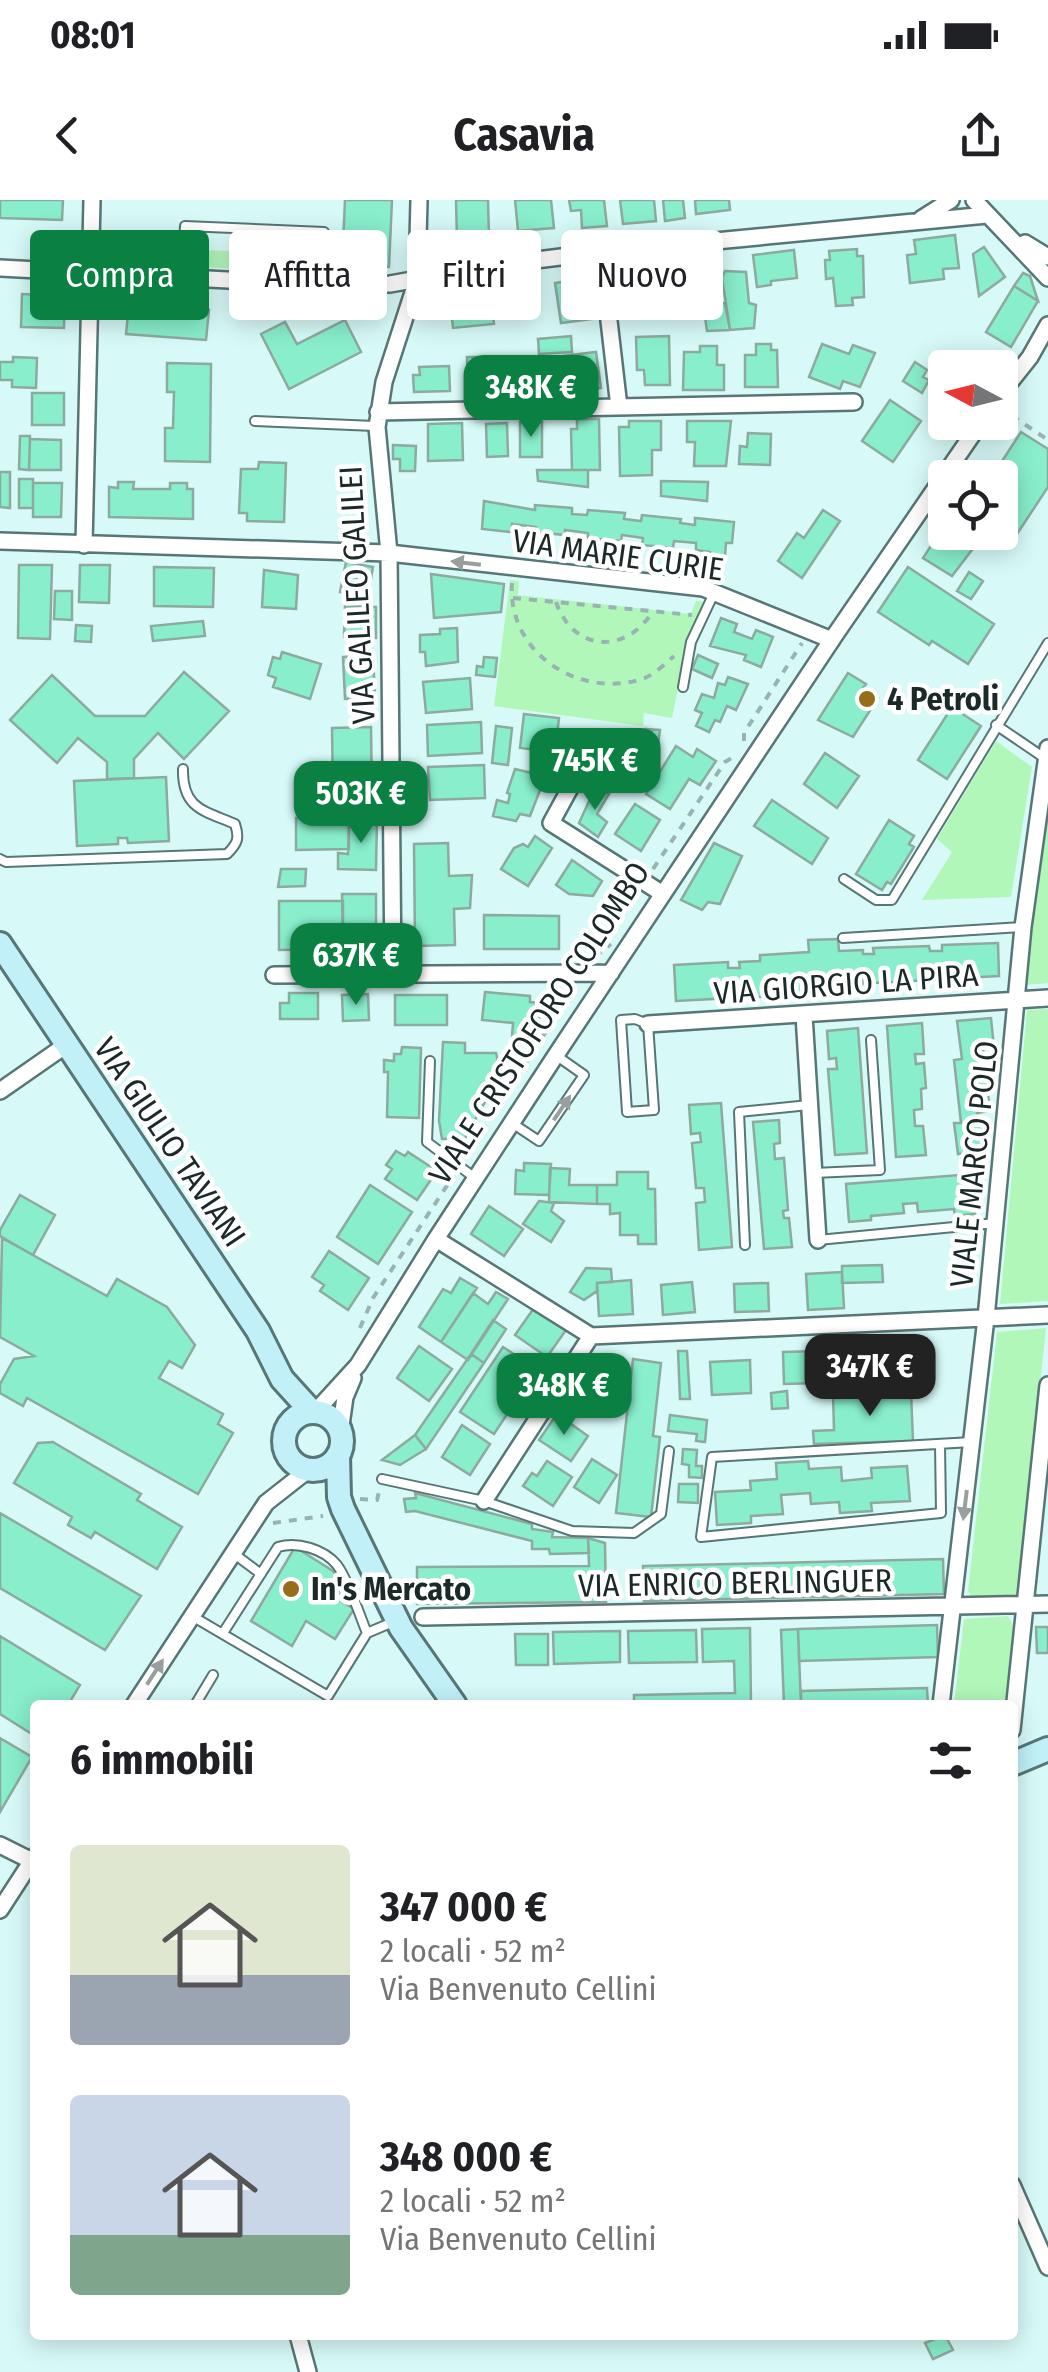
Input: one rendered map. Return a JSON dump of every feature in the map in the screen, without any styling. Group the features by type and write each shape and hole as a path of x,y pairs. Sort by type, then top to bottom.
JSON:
{"main road":[{"name":"VIA GIULIO TAVIANI","path":"0,944 258,1331 282,1379 314,1412"},
{"name":"VIA GIULIO TAVIANI","path":"282,1379 284,1435"},
{"name":"VIALE CRISTOFORO COLOMBO","path":"284,1435 292,1420 314,1412"},
{"path":"314,1412 334,1421 339,1444 341,1505"},
{"path":"284,1435 288,1456 310,1470 341,1505 397,1620 452,1700"},
{"path":"310,1470 329,1465 339,1444"},
{"path":"1018,1762 1048,1749"}],"street":[{"path":"91,230 92,200"},
{"name":"VIA GALILEO GALILEI","path":"419,230 420,200"},
{"path":"920,220 952,200"},
{"path":"974,200 1048,278"},
{"path":"723,240 988,215"},
{"path":"1005,230 1044,252"},
{"path":"0,268 30,269"},
{"name":"VIA GALILEO GALILEI","path":"392,974 389,553 377,419 384,382 407,311"},
{"path":"84,546 89,320"},
{"path":"609,320 619,407"},
{"path":"1018,372 1048,325"},
{"path":"1030,357 1048,342"},
{"path":"1030,357 1048,353"},
{"path":"377,419 619,407 854,402"},
{"name":"VIALE CRISTOFORO COLOMBO","path":"339,1444 345,1398 358,1365 436,1238 969,440"},
{"name":"VIA MARIE CURIE","path":"0,541 389,553 715,590 832,640"},
{"name":"VIALE MARCO POLO","path":"943,1700 996,1224 1023,927 1047,756"},
{"path":"574,778 551,824 663,894"},
{"path":"274,974 610,973"},
{"name":"VIA GIORGIO LA PIRA","path":"648,1024 1048,998"},
{"path":"804,1015 818,1240"},
{"path":"0,1092 66,1045"},
{"path":"436,1238 591,1336 1048,1315"},
{"path":"484,1501 591,1336"},
{"name":"VIALE CRISTOFORO COLOMBO","path":"314,1412 358,1365"},
{"path":"1015,1700 1048,1385"},
{"path":"139,1700 266,1503 310,1470"},
{"name":"VIA ENRICO BERLINGUER","path":"423,1617 1048,1604"},
{"path":"0,1845 30,1858"},
{"path":"0,1910 30,1864"},
{"path":"1018,2199 1048,2267"},
{"path":"299,2340 308,2372"}],"lane":[{"path":"185,230 185,226 278,230"},
{"path":"255,421 377,419"},
{"path":"683,687 692,642 715,590"},
{"path":"844,879 876,900 892,900 1048,642"},
{"path":"996,726 1047,756"},
{"path":"0,859 6,862 227,854 239,836 235,824 194,805 182,787 182,770"},
{"path":"843,938 1023,927"},
{"path":"635,1019 648,1024 654,1110 627,1112 620,1020 635,1019"},
{"path":"814,1173 880,1170 871,1040"},
{"path":"512,1123 539,1141 584,1074 556,1056"},
{"path":"430,1061 427,1142 475,1178"},
{"path":"746,1245 739,1112 810,1105"},
{"path":"818,1240 996,1224"},
{"path":"940,1444 941,1514 701,1537 712,1457 972,1442"},
{"path":"382,1479 484,1501 572,1531 634,1533 661,1514 669,1450"},
{"path":"222,1633 278,1547 291,1542 312,1548 336,1564 367,1633"},
{"path":"233,1553 260,1574"},
{"path":"192,1616 328,1696 367,1633 397,1620"},
{"path":"198,1700 213,1676"}],"path":[{"path":"1018,420 1048,440"},
{"path":"514,568 512,598 522,632 534,650 555,669 588,683 613,685 646,678 674,657"},
{"path":"512,598 697,616 693,627"},
{"path":"556,602 566,622 598,642 628,638 643,628 653,611"},
{"path":"744,748 744,734 810,630"},
{"path":"644,882 724,762 739,754"},
{"path":"360,1330 373,1298 584,972 600,951 615,941"},
{"path":"271,1524 363,1498 378,1500 382,1479"},
{"path":"261,1531 272,1516"}],"green space":[{"path":"209,250 229,251 229,268 209,267"},
{"path":"510,580 519,581 518,595 691,614 696,601 705,602 687,645 672,718 644,713 643,726 494,706"},
{"path":"996,741 1032,767 1011,897 922,900 952,852 937,839"},
{"path":"1048,795 1048,983 1025,985 1031,902"},
{"path":"1048,1009 1048,1301 1000,1304 1027,1010"},
{"path":"1046,1328 1018,1593 1014,1598 972,1597 968,1591 997,1332"},
{"path":"1008,1616 1014,1627 1007,1700 955,1700 964,1619"}],"building":[{"path":"0,200 63,200 62,220 0,218"},
{"path":"345,200 392,200 389,267 387,230 344,230"},
{"path":"456,200 488,200 489,230 457,230"},
{"path":"515,200 551,200 554,228 518,230"},
{"path":"569,200 604,200 607,226 582,228 581,210 571,211"},
{"path":"620,200 654,200 656,221 623,224"},
{"path":"663,200 683,200 685,218 665,221"},
{"path":"695,200 729,200 730,210 696,214"},
{"path":"955,235 959,268 943,269 944,279 910,283 907,255 916,254 914,240"},
{"path":"984,247 1005,277 979,296 973,254"},
{"path":"857,249 857,256 863,256 864,297 852,298 853,305 836,306 833,278 826,279 825,260 830,260 829,251"},
{"path":"794,250 797,278 757,287 753,255"},
{"path":"725,271 746,272 749,303 756,305 754,328 730,330"},
{"path":"1023,273 1030,276 1038,301 1014,286"},
{"path":"561,282 561,320 584,320 561,323 555,283"},
{"path":"1014,286 1038,301 1011,347 986,332"},
{"path":"22,294 30,294 30,320 64,320 64,328 21,327"},
{"path":"723,303 730,330 707,331 705,320 723,320"},
{"path":"127,320 208,320 206,340 126,334"},
{"path":"345,320 361,352 289,389 261,334 285,322 297,344"},
{"path":"452,320 494,320 494,324 453,328"},
{"path":"571,336 572,352 539,354 538,339"},
{"path":"669,336 670,385 645,385 644,370 637,370 636,337"},
{"path":"756,344 771,344 771,350 777,350 778,387 745,387 745,355 756,355"},
{"path":"822,344 849,354 853,345 875,353 860,387 843,381 840,389 809,377"},
{"path":"700,346 717,346 717,365 724,365 724,390 683,390 684,352 700,352"},
{"path":"596,352 601,388 567,393 562,356"},
{"path":"13,357 37,358 36,388 12,387 12,380 0,380 0,362 13,362"},
{"path":"467,357 500,357 501,390 468,391"},
{"path":"514,359 548,359 548,391 514,391"},
{"path":"915,362 927,370 923,377 928,382 922,393 903,381"},
{"path":"167,363 211,364 210,462 165,461 165,428 173,428 174,392 167,392"},
{"path":"449,366 450,391 414,392 413,375 420,375 419,367"},
{"path":"32,393 64,393 64,425 32,425"},
{"path":"890,400 921,421 893,462 862,441"},
{"path":"577,419 599,419 600,470 572,470 571,429 577,429"},
{"path":"629,421 661,421 661,450 652,450 652,475 620,476 619,427 629,427"},
{"path":"687,421 731,421 726,466 694,466 695,442 687,442"},
{"path":"520,422 542,422 542,457 520,457"},
{"path":"462,423 463,460 428,461 428,424"},
{"path":"507,423 508,456 487,457 486,424"},
{"path":"1021,432 1048,449 1048,487 1018,532 1018,460 1003,460"},
{"path":"748,433 771,434 770,465 739,464 740,446 747,447"},
{"path":"20,436 30,436 29,470 19,469"},
{"path":"30,439 61,440 61,470 29,470"},
{"path":"393,445 416,446 415,471 400,471 400,459 393,459"},
{"path":"259,462 286,463 284,522 247,521 247,513 239,513 241,469 258,469"},
{"path":"537,470 588,470 588,487 538,481"},
{"path":"0,472 10,472 10,508 0,507"},
{"path":"19,479 33,479 33,508 19,508"},
{"path":"661,481 708,482 707,501 661,496"},
{"path":"118,482 134,482 133,489 170,489 170,483 187,483 187,489 193,489 193,519 109,517 109,487 118,488"},
{"path":"33,483 62,483 61,517 33,517"},
{"path":"484,501 535,510 535,505 572,508 572,514 587,515 588,510 625,513 624,519 641,521 642,515 681,519 680,523 695,525 695,518 734,522 732,543 726,543 725,556 719,556 717,577 708,577 710,552 696,550 696,543 674,541 673,548 642,545 643,538 588,538 588,533 536,532 536,527 512,524 511,532 482,529"},
{"path":"823,510 840,521 802,578 778,561 797,533 804,538"},
{"path":"928,550 972,550 952,576 923,558"},
{"path":"346,562 373,567 371,579 357,576 354,595 340,592"},
{"path":"19,565 52,565 50,639 18,638"},
{"path":"80,565 110,565 109,603 79,602"},
{"path":"154,567 214,568 213,607 154,606"},
{"path":"908,567 994,624 968,664 932,641 929,645 878,612"},
{"path":"264,570 298,575 296,609 262,607"},
{"path":"969,572 983,581 971,599 957,591"},
{"path":"431,574 504,584 501,612 434,618"},
{"path":"55,591 72,591 72,620 54,619"},
{"path":"345,606 376,607 376,638 344,637"},
{"path":"721,618 737,624 734,632 752,639 756,630 773,637 761,667 744,660 746,655 710,646"},
{"path":"203,621 205,636 153,641 151,626"},
{"path":"76,625 92,626 91,642 75,641"},
{"path":"457,628 458,662 426,666 425,652 420,652 420,635"},
{"path":"282,652 321,664 310,699 273,687 276,678 268,675 273,657 280,659"},
{"path":"698,655 718,664 712,678 692,669"},
{"path":"373,656 375,698 345,699 343,657"},
{"path":"484,657 497,658 495,677 476,675 477,666 483,667"},
{"path":"184,672 229,711 184,759 158,733 134,759 134,778 107,779 107,762 78,738 57,763 10,720 52,675 95,716 145,716"},
{"path":"848,673 866,684 863,688 878,698 853,737 818,720"},
{"path":"728,677 748,684 736,710 727,706 720,722 715,720 709,732 696,726 702,713 695,710 702,694 714,698 718,683 725,685"},
{"path":"470,678 472,709 426,713 423,682"},
{"path":"952,707 981,726 947,779 918,760"},
{"path":"524,714 559,718 555,752 520,748"},
{"path":"481,722 482,753 428,756 427,725"},
{"path":"496,726 512,728 508,765 492,763"},
{"path":"371,727 372,794 333,795 332,728"},
{"path":"645,729 660,730 656,759 645,781 632,772 642,751"},
{"path":"676,746 693,757 697,749 716,761 700,785 689,779 670,809 646,794"},
{"path":"825,753 859,776 837,808 804,784"},
{"path":"484,765 485,798 430,800 428,767"},
{"path":"515,769 536,774 534,782 542,785 530,816 520,814 516,821 493,816 497,800 508,803"},
{"path":"166,777 169,841 128,843 127,838 118,838 118,844 77,846 74,781"},
{"path":"596,786 609,794 597,814 607,822 598,837 579,823"},
{"path":"372,794 372,818 349,818 349,849 296,850 296,818 317,818 317,807 323,807 323,801 334,801 333,795"},
{"path":"772,800 828,838 812,864 754,826"},
{"path":"635,804 660,820 641,851 615,834"},
{"path":"349,818 377,818 376,870 338,869 338,853 348,854"},
{"path":"889,820 914,836 909,844 914,847 891,884 887,882 882,890 856,874"},
{"path":"535,836 552,848 528,886 501,869 514,848 523,844 528,847"},
{"path":"448,843 449,876 472,875 470,908 454,909 455,945 415,946 414,844"},
{"path":"714,843 742,856 720,904 708,902 702,910 681,900"},
{"path":"572,860 602,881 593,896 569,894 556,885"},
{"path":"281,869 306,869 305,886 278,887"},
{"path":"342,894 376,894 376,949 343,949"},
{"path":"279,901 343,901 343,949 279,950"},
{"path":"484,915 559,916 559,949 484,949"},
{"path":"838,939 839,951 863,950 863,954 874,954 873,948 929,946 930,951 942,951 942,945 998,943 999,976 944,979 943,970 928,970 929,980 874,983 874,976 863,977 863,984 838,986 837,976 822,977 822,994 738,998 738,987 732,987 732,998 676,1001 674,965 728,962 728,968 740,968 739,962 760,961 760,955 809,952 808,940"},
{"path":"485,992 530,996 530,1002 541,1003 539,1021 527,1020 526,1037 512,1036 513,1023 482,1020"},
{"path":"289,993 318,993 318,1019 280,1019 280,1003 289,1003"},
{"path":"368,994 369,1020 343,1021 342,995"},
{"path":"395,995 447,995 447,1025 395,1025"},
{"path":"991,1018 994,1048 983,1049 990,1111 977,1113 985,1151 958,1154 954,1123 961,1123 954,1060 962,1059 957,1021"},
{"path":"922,1023 924,1054 915,1054 916,1064 924,1063 926,1088 921,1089 922,1109 914,1110 915,1126 923,1126 926,1155 896,1157 887,1026"},
{"path":"858,1028 867,1153 835,1155 828,1069 837,1069 836,1058 829,1059 827,1031"},
{"path":"443,1042 465,1043 465,1053 496,1053 501,1073 465,1138 442,1139 439,1121"},
{"path":"402,1047 421,1048 419,1118 387,1117 388,1072 384,1072 384,1060 394,1061 394,1054 401,1054"},
{"path":"721,1103 732,1247 699,1250 696,1203 705,1202 704,1188 696,1188 692,1143 701,1142 700,1133 691,1134 689,1105"},
{"path":"779,1120 780,1143 774,1144 775,1159 784,1158 788,1210 783,1211 784,1218 789,1218 792,1247 764,1249 753,1122"},
{"path":"396,1151 405,1156 408,1152 437,1171 417,1200 385,1179 392,1169 386,1165"},
{"path":"524,1163 551,1164 549,1195 515,1194 516,1170 524,1171"},
{"path":"550,1168 570,1169 569,1185 597,1185 597,1204 549,1202"},
{"path":"617,1172 648,1172 648,1189 655,1189 656,1244 638,1244 638,1235 620,1235 620,1213 610,1214 610,1204 597,1204 597,1185 617,1185"},
{"path":"972,1174 975,1214 955,1216 954,1209 918,1212 917,1203 903,1204 904,1213 849,1222 846,1184"},
{"path":"370,1185 412,1212 378,1264 337,1237"},
{"path":"20,1195 55,1215 33,1255 0,1236"},
{"path":"539,1201 554,1203 551,1211 564,1221 551,1242 523,1224"},
{"path":"489,1206 523,1229 504,1256 471,1234"},
{"path":"2,1238 107,1296 117,1279 167,1307 195,1345 182,1368 169,1361 159,1378 223,1414 218,1424 233,1433 198,1494 27,1398 23,1406 0,1393 0,1384 14,1359 34,1356 0,1337"},
{"path":"329,1251 369,1278 348,1310 320,1291 324,1285 312,1277"},
{"path":"882,1265 883,1282 842,1283 842,1266"},
{"path":"586,1268 611,1269 612,1282 597,1283 597,1291 584,1300 570,1292"},
{"path":"842,1272 844,1308 808,1310 806,1274"},
{"path":"460,1278 477,1288 441,1342 419,1327 443,1289 451,1293"},
{"path":"631,1280 633,1314 599,1316 597,1283"},
{"path":"692,1282 695,1312 663,1315 661,1285"},
{"path":"768,1283 769,1311 735,1312 734,1284"},
{"path":"496,1292 508,1299 468,1360 441,1342 473,1293 488,1304"},
{"path":"534,1308 566,1330 547,1357 515,1335"},
{"path":"493,1320 506,1329 484,1363 471,1354"},
{"path":"419,1346 452,1369 429,1401 397,1378"},
{"path":"503,1347 537,1369 494,1434 460,1412"},
{"path":"899,1348 900,1392 833,1395 831,1351"},
{"path":"678,1351 687,1351 690,1399 680,1399"},
{"path":"819,1351 820,1383 784,1384 783,1352"},
{"path":"471,1354 484,1363 426,1449 415,1435"},
{"path":"633,1359 661,1363 653,1436 660,1437 651,1517 616,1513"},
{"path":"750,1360 751,1393 712,1395 710,1362"},
{"path":"590,1365 613,1380 594,1409 571,1394"},
{"path":"787,1391 788,1408 772,1409 771,1393"},
{"path":"911,1392 913,1441 814,1444 813,1431 834,1430 833,1395"},
{"path":"557,1414 588,1436 571,1461 539,1440"},
{"path":"670,1415 707,1420 705,1442 696,1441 697,1434 668,1431"},
{"path":"462,1425 490,1444 470,1475 442,1457"},
{"path":"415,1435 426,1449 400,1465 382,1460"},
{"path":"53,1442 141,1494 137,1500 182,1527 157,1569 95,1532 91,1538 68,1525 72,1517 14,1483 38,1443"},
{"path":"683,1449 697,1450 696,1466 702,1466 702,1478 689,1477 689,1465 682,1464"},
{"path":"592,1459 617,1475 599,1503 574,1487"},
{"path":"547,1461 572,1477 553,1506 523,1486 532,1473 537,1476"},
{"path":"808,1461 809,1469 841,1467 842,1481 872,1478 871,1468 907,1466 910,1501 871,1503 872,1511 840,1513 839,1502 811,1504 810,1493 781,1495 783,1514 751,1516 751,1523 717,1525 715,1492 751,1490 750,1481 777,1479 776,1463"},
{"path":"679,1484 698,1484 698,1503 678,1502"},
{"path":"415,1493 532,1524 532,1529 553,1532 552,1537 588,1538 589,1553 550,1554 549,1549 532,1549 532,1541 406,1512 404,1499 416,1498"},
{"path":"0,1513 141,1596 105,1650 0,1588"},
{"path":"588,1538 605,1543 606,1602 417,1604 417,1567 589,1566"},
{"path":"295,1547 333,1571 343,1586 336,1598 354,1609 335,1639 306,1621 292,1646 251,1621"},
{"path":"943,1559 944,1594 644,1601 643,1566"},
{"path":"937,1625 938,1657 799,1661 798,1629"},
{"path":"1036,1627 1048,1627 1048,1653 1037,1653"},
{"path":"750,1628 751,1700 634,1700 634,1695 735,1693 734,1661 703,1662 702,1629"},
{"path":"798,1629 801,1700 784,1700 781,1630"},
{"path":"696,1630 697,1662 629,1663 628,1631"},
{"path":"620,1631 620,1662 554,1664 553,1632"},
{"path":"515,1634 548,1634 548,1665 516,1665"},
{"path":"0,1636 80,1685 71,1700 30,1700 30,1733 0,1714"},
{"path":"927,1688 928,1700 801,1700 801,1691"},
{"path":"0,1738 30,1756 30,1760 0,1812"},
{"path":"948,2340 953,2350 933,2359 925,2343"}],"place":[{"name":"4 Petroli","path":"867,699"},
{"name":"In's Mercato","path":"291,1589"}]}
